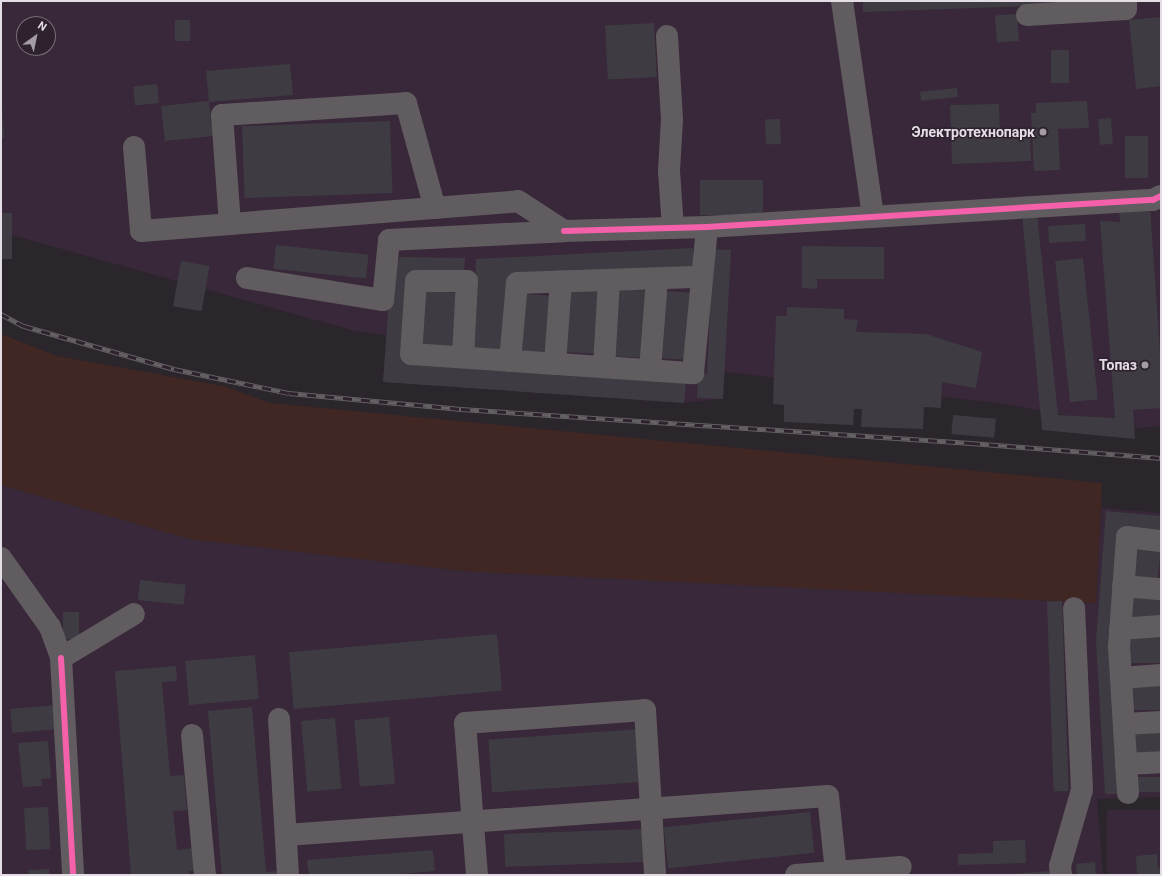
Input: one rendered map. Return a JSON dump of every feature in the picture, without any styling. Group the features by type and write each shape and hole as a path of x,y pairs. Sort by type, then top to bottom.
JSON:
{"street":[{"path":"842,1 873,217"},
{"path":"1027,14 1126,9 1126,1"},
{"path":"667,36 672,119 669,171 673,228"},
{"path":"230,224 222,115 406,103 435,208"},
{"path":"134,147 141,230 518,201 564,231"},
{"path":"247,278 383,300 389,240 564,231 707,227 1153,200 1161,196"},
{"path":"463,357 693,373 707,227"},
{"path":"510,361 518,283 702,277"},
{"path":"650,370 657,278"},
{"path":"604,367 609,280"},
{"path":"555,364 561,281"},
{"path":"1128,793 1119,647 1127,538 1161,541"},
{"path":"1,558 50,627 61,658 73,875"},
{"path":"1123,586 1161,589"},
{"path":"1060,875 1060,866 1082,790 1074,608"},
{"path":"61,658 134,614"},
{"path":"1120,630 1161,626"},
{"path":"1121,678 1161,675"},
{"path":"477,875 465,723 645,710 655,875"},
{"path":"279,719 288,875"},
{"path":"1124,724 1161,722"},
{"path":"192,735 204,875"},
{"path":"1126,764 1161,762"},
{"path":"286,835 828,796 836,872"},
{"path":"796,875 901,867"}],"shaded area":[{"path":"1,1 1161,1 1161,426 1140,428 998,403 725,372 723,399 684,403 383,382 386,335 355,331 1,232"},
{"path":"1,334 57,356 223,386 270,403 1102,483 1096,603 463,571 190,539 1,485"},
{"path":"1,485 190,539 463,571 1096,603 1101,508 1161,513 1161,797 1097,799 1103,875 1,875"},
{"path":"1107,810 1161,810 1161,875 1107,875"}],"building":[{"path":"863,1 1116,1 1116,3 863,12"},
{"path":"1017,14 1019,41 997,42 995,16"},
{"path":"1161,17 1161,86 1136,89 1129,20"},
{"path":"175,20 190,20 190,41 175,41"},
{"path":"654,23 657,77 608,79 605,26"},
{"path":"1051,50 1069,50 1069,83 1051,83"},
{"path":"290,64 293,95 209,102 213,136 165,141 161,106 209,101 206,71"},
{"path":"157,84 159,103 135,105 133,87"},
{"path":"957,88 958,97 921,101 920,92"},
{"path":"1087,101 1089,128 1058,129 1060,170 1034,171 1031,113 1036,113 1036,103"},
{"path":"999,104 1000,135 1030,134 1031,161 952,164 950,105"},
{"path":"2,105 4,138 1,138"},
{"path":"1111,118 1113,144 1100,145 1098,119"},
{"path":"780,119 781,144 766,145 765,120"},
{"path":"390,121 393,193 245,198 242,126"},
{"path":"1125,136 1148,136 1148,178 1125,178"},
{"path":"700,180 763,180 763,215 700,215"},
{"path":"1150,208 1161,366 1161,408 1133,410 1135,439 1042,430 1022,214 1037,214 1058,415 1115,418 1100,221 1120,222 1119,211"},
{"path":"1,213 12,213 12,259 1,259"},
{"path":"1085,224 1086,241 1049,243 1048,226"},
{"path":"276,245 368,255 366,279 273,269"},
{"path":"802,246 884,247 884,279 817,279 817,289 802,288"},
{"path":"693,248 693,267 510,276 505,355 473,352 476,259"},
{"path":"713,249 731,250 723,399 697,398 698,374 707,374"},
{"path":"400,257 465,258 464,273 410,272 404,363 686,382 684,403 383,382 391,271"},
{"path":"1083,258 1098,399 1070,402 1055,261"},
{"path":"181,261 210,266 202,311 173,306"},
{"path":"567,285 600,287 596,354 563,352"},
{"path":"614,289 647,291 643,358 610,356"},
{"path":"424,290 461,293 456,350 419,347"},
{"path":"660,291 693,293 689,360 656,358"},
{"path":"521,294 554,296 551,355 518,353"},
{"path":"787,307 844,309 844,319 858,320 856,332 926,334 982,352 976,388 942,382 941,408 924,407 923,429 861,427 862,409 854,409 853,425 784,422 784,405 773,404 776,316 787,316"},
{"path":"953,415 996,419 994,438 951,434"},
{"path":"1106,511 1161,516 1161,532 1119,529 1111,646 1121,794 1105,794 1096,641"},
{"path":"1133,547 1161,550 1158,579 1130,576"},
{"path":"140,580 186,585 184,605 138,600"},
{"path":"1129,595 1161,596 1161,617 1129,620"},
{"path":"1062,601 1069,791 1054,791 1047,602"},
{"path":"63,612 79,612 79,639 63,639"},
{"path":"497,634 502,691 294,709 289,652"},
{"path":"1127,634 1161,634 1161,663 1127,663"},
{"path":"255,655 259,699 189,705 185,661"},
{"path":"176,666 177,681 162,682 170,776 184,775 187,810 173,811 177,850 194,848 195,871 189,871 189,875 131,875 115,671"},
{"path":"1128,682 1161,682 1161,710 1128,710"},
{"path":"56,705 58,729 12,733 10,709"},
{"path":"252,707 266,872 279,871 279,875 222,875 208,711"},
{"path":"389,717 395,784 360,787 354,720"},
{"path":"335,718 341,789 307,792 301,721"},
{"path":"1132,728 1161,728 1161,757 1132,757"},
{"path":"640,729 644,782 492,792 488,740"},
{"path":"48,741 51,778 41,779 42,786 23,787 18,743"},
{"path":"1135,777 1161,777 1161,792 1135,792"},
{"path":"48,807 50,849 26,850 24,808"},
{"path":"810,812 814,853 668,868 664,827"},
{"path":"644,829 645,862 505,867 504,834"},
{"path":"1025,840 1026,863 958,865 958,854 993,853 993,841"},
{"path":"433,850 435,871 392,875 309,875 307,860"},
{"path":"1157,854 1158,868 1161,867 1161,875 1137,875 1136,856"},
{"path":"1095,862 1096,875 1077,875 1076,864"},
{"path":"49,869 49,875 29,875 28,870"},
{"path":"1050,871 1050,875 1013,875 1013,874"}],"railway":[{"path":"1,314 24,326 174,369 289,393 461,409 971,443 1161,458"}],"cycle path":[{"path":"564,231 707,227 1153,200 1161,196"},
{"path":"61,658 73,875"}],"place":[{"name":"Электротехнопарк","path":"1043,132"},
{"name":"Топаз","path":"1145,365"}]}
